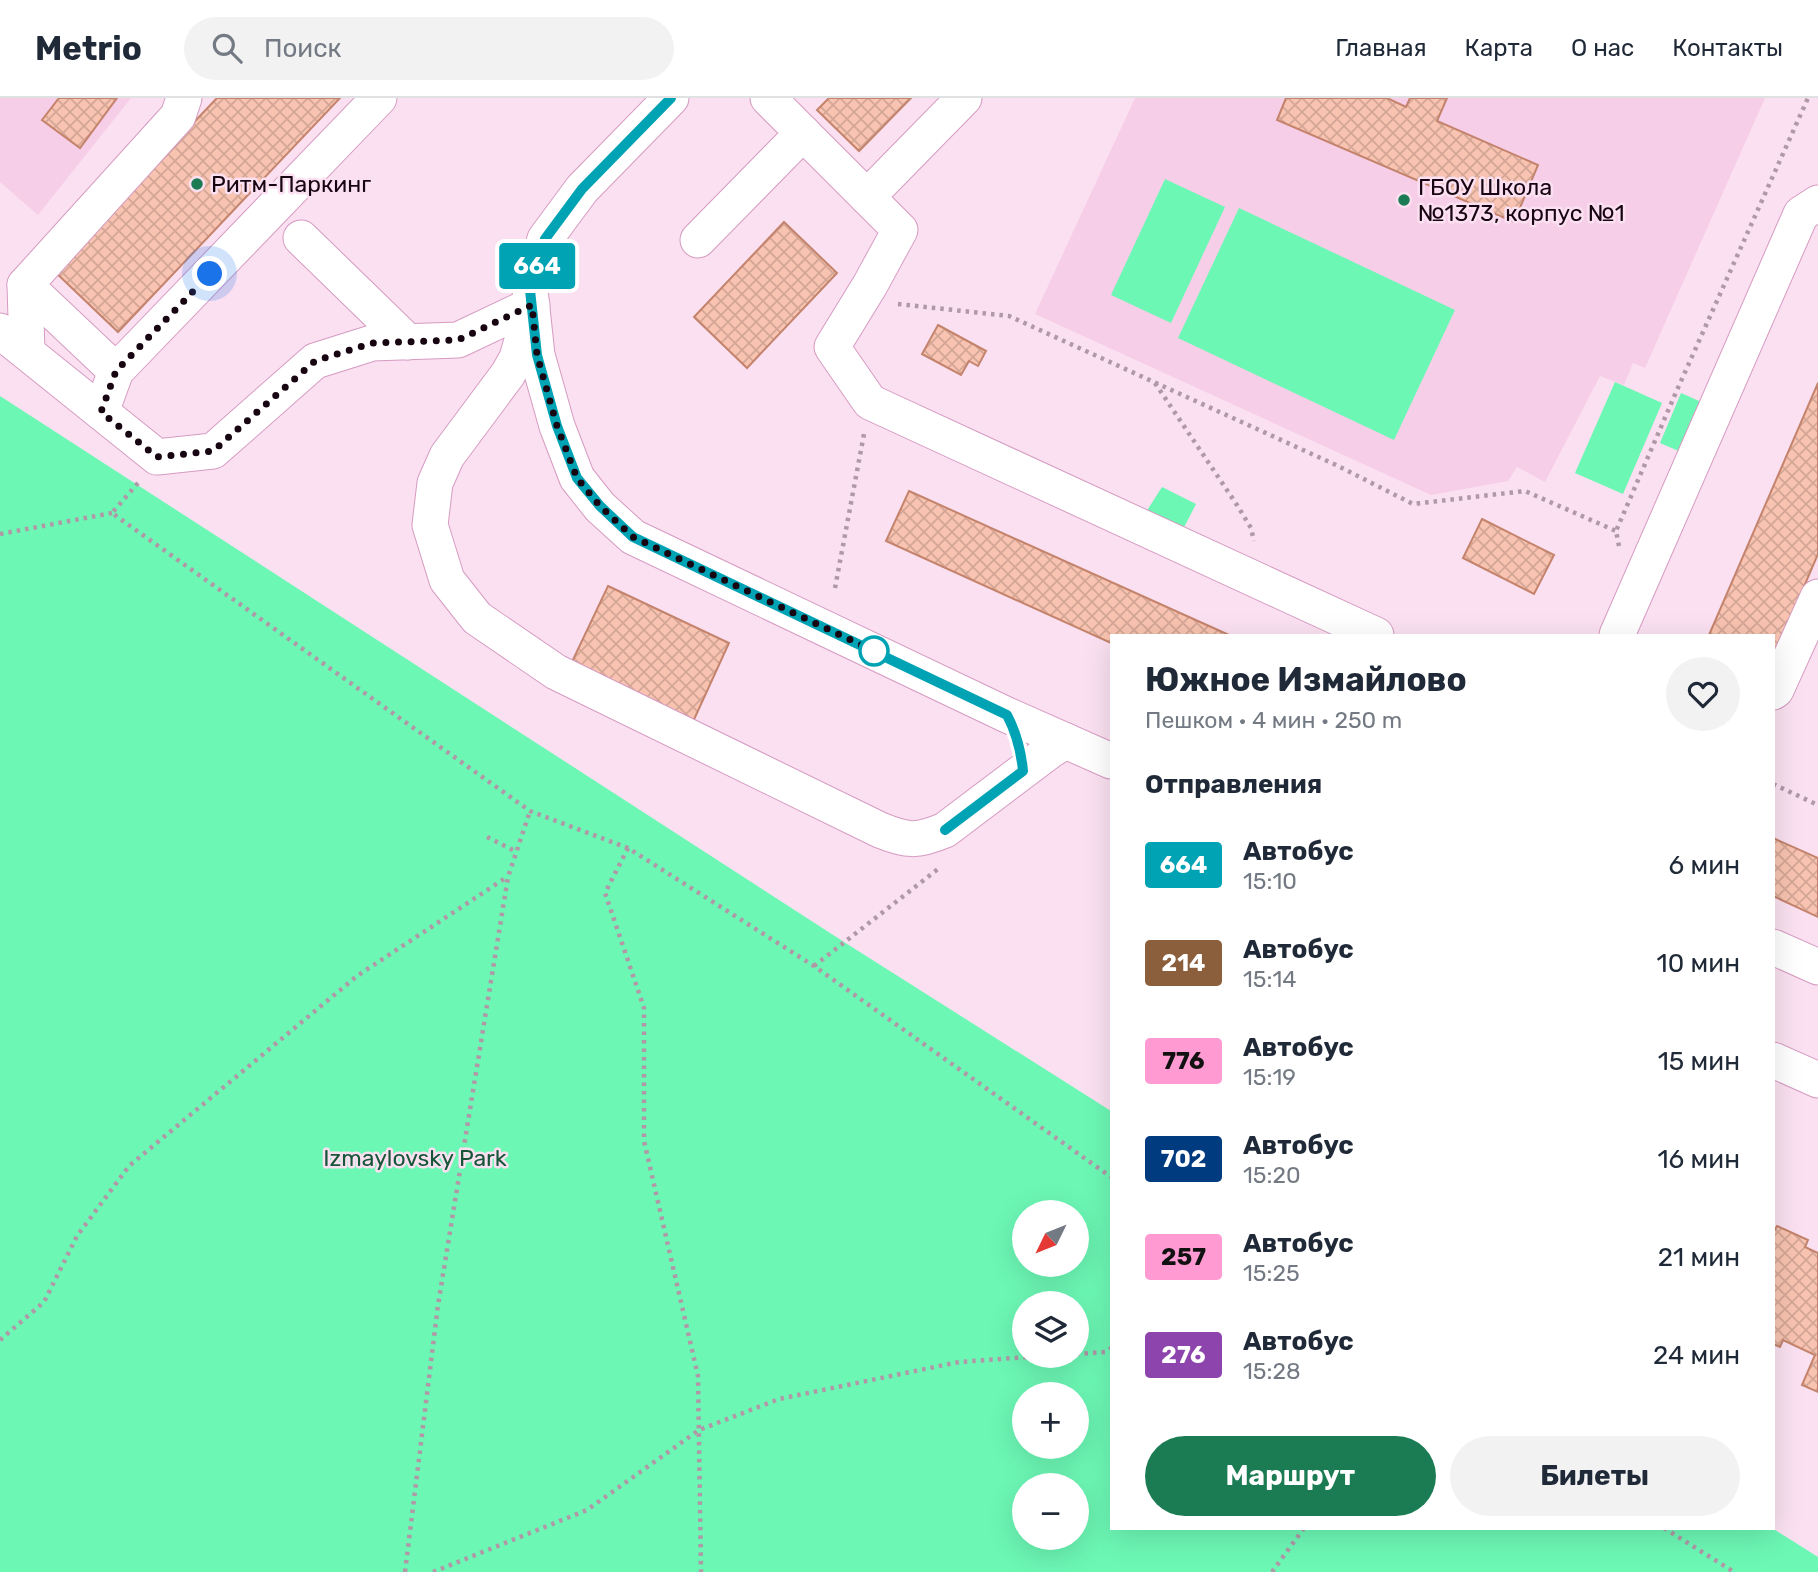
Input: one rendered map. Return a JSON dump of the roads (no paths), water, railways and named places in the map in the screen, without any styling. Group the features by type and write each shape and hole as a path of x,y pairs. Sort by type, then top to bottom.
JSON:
{"street":[{"path":"27,352 25,285 178,117 184,98"},
{"path":"101,412 116,371 379,98"},
{"path":"671,98 582,189 545,239 530,290 537,355 557,426 577,478 600,506 633,537 1007,715 1110,761"},
{"path":"768,98 900,230 832,346 870,401 1374,634"},
{"path":"867,197 964,98"},
{"path":"698,240 803,133"},
{"path":"1617,634 1801,214 1818,203"},
{"path":"301,238 408,342"},
{"path":"25,285 116,371"},
{"path":"0,331 157,457 213,451 315,361 372,343 458,340 532,305"},
{"path":"532,305 517,358 447,456 435,483 430,524 447,580 477,618 556,671 880,831 903,839 927,838 945,830 1066,741"},
{"path":"485,403 513,389 529,389 540,395 557,426"},
{"path":"1775,691 1818,597"},
{"path":"1007,715 1017,734 1023,771"},
{"path":"1775,948 1818,967"},
{"path":"1775,1061 1818,1080"}],"place":[{"name":"Ритм-Паркинг","path":"197,184"},
{"name":"ГБОУ Школа №1373, корпус №1","path":"1404,200"}],"park label":[{"name":"Izmaylovsky Park","path":"415,1158"}]}
